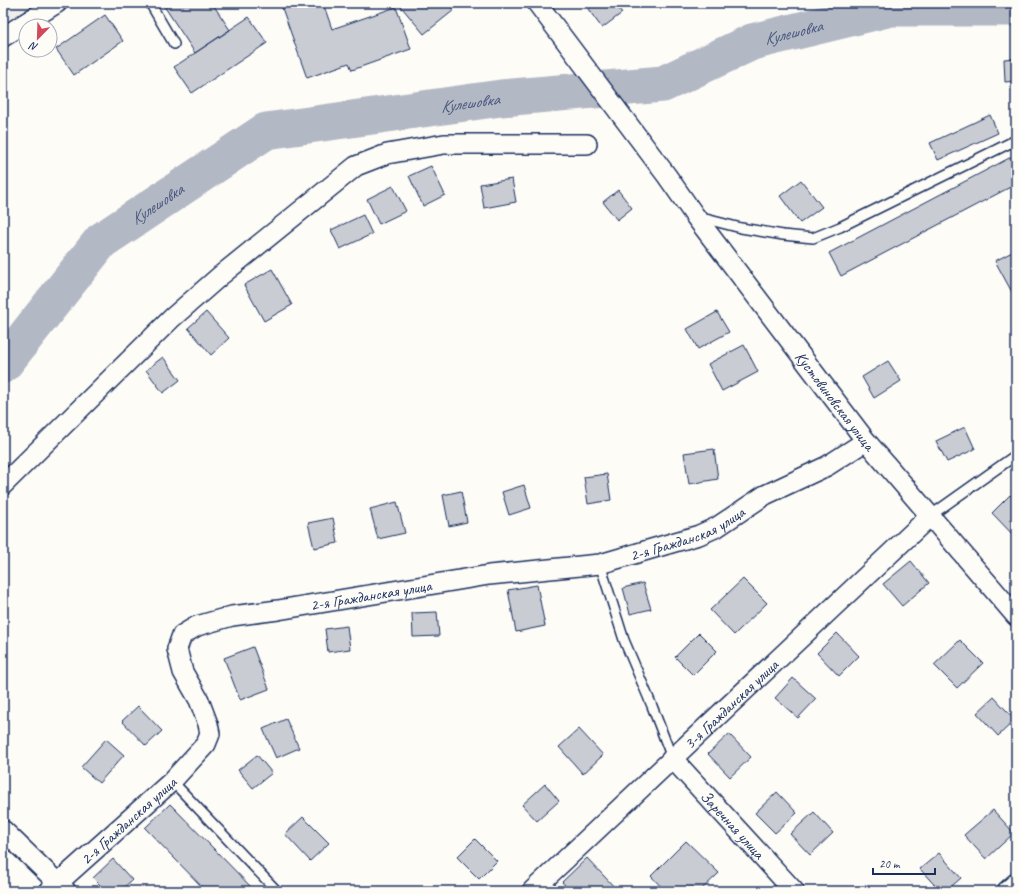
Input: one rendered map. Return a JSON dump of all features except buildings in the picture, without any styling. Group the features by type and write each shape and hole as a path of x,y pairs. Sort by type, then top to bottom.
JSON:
{"street":[{"path":"3,37 57,3"},
{"name":"Кустовиновская улица","path":"537,3 667,176 694,216 866,441 1016,616"},
{"path":"3,485 172,318 220,276 356,166 388,154 444,144 587,144"},
{"name":"2-я Гражданская улица","path":"57,888 172,781 206,744 210,734 208,724 184,672 177,649 182,635 197,626 232,616 278,610 489,575 600,564 700,535 718,527 765,495 827,466 866,441"},
{"name":"3-я Гражданская улица","path":"532,891 930,516"},
{"name":"Заречная улица","path":"672,758 794,891"},
{"path":"3,830 57,888"},
{"path":"1007,891 1016,883"}],"lane":[{"path":"150,3 174,44"},
{"path":"694,216 741,228 813,238 840,227 1016,140"},
{"path":"930,516 1016,455"},
{"path":"600,564 624,640 672,758"},
{"path":"172,781 277,891"}],"shaded area":[{"path":"3,3 38,3 3,25"}],"waterway":[{"name":"Кулешовка","path":"3,365 101,241 266,131 501,98 663,84 752,42 891,8 1016,8"}]}
